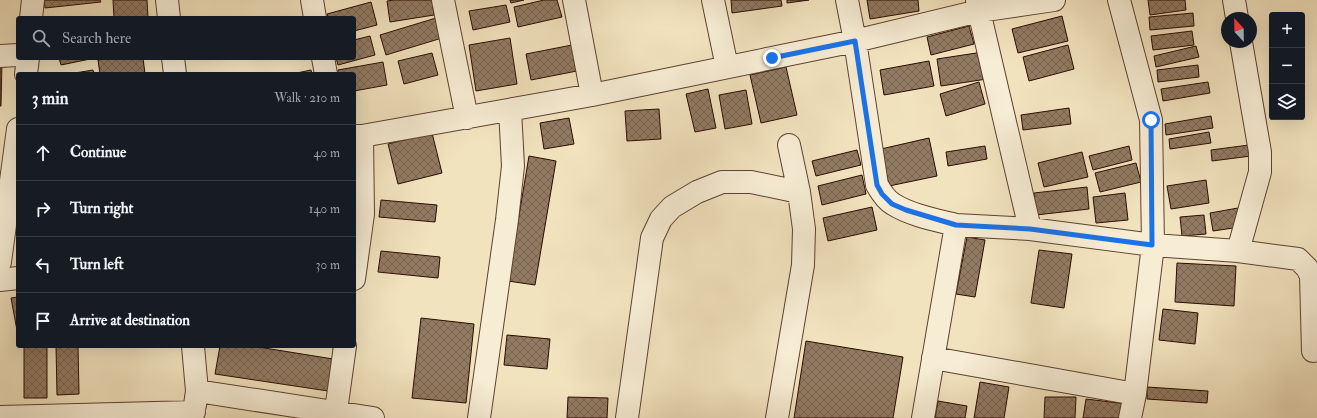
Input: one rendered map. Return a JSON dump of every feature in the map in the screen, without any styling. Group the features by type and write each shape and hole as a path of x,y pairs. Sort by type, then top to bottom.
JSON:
{"street":[{"path":"31,16 33,0"},
{"path":"167,0 169,16"},
{"path":"312,0 315,16"},
{"path":"443,0 467,118"},
{"path":"574,0 592,95"},
{"path":"713,0 727,67"},
{"path":"847,0 855,41 877,185 892,204 906,210 956,225 1030,229 1152,245 1250,253 1298,259 1307,268 1312,276 1313,350"},
{"path":"356,265 363,214 358,136 592,95 855,41 978,6 1054,0"},
{"path":"1119,0 1151,120 1152,245 1135,394 1130,418"},
{"path":"1234,0 1236,12"},
{"path":"978,6 1030,229"},
{"path":"1242,48 1260,152 1260,172 1250,253"},
{"path":"0,56 16,55"},
{"path":"26,72 28,60"},
{"path":"173,60 175,72"},
{"path":"322,60 326,72"},
{"path":"479,418 507,220 513,166 510,110"},
{"path":"0,262 5,193 16,145"},
{"path":"777,418 802,265 804,230 799,192 789,145"},
{"path":"627,418 652,238 661,219 672,207 696,192 722,182 751,182 799,192"},
{"path":"923,418 956,225"},
{"path":"0,280 16,278"},
{"path":"193,348 195,407"},
{"path":"336,415 345,348"},
{"path":"933,358 1135,394"},
{"path":"0,417 195,407 372,418"}],"building":[{"path":"44,0 100,0 101,2 45,8"},
{"path":"113,0 147,0 148,16 114,16"},
{"path":"432,0 434,15 390,22 387,1"},
{"path":"510,0 524,0 511,3"},
{"path":"544,0 557,0 562,17 518,27 514,7"},
{"path":"731,0 781,0 782,6 732,13"},
{"path":"787,0 809,0 787,3"},
{"path":"867,0 918,0 919,11 870,19"},
{"path":"1148,0 1185,0 1186,10 1150,15"},
{"path":"371,2 377,25 356,30 356,16 328,16 327,14"},
{"path":"506,5 510,22 473,30 469,11"},
{"path":"1193,13 1194,26 1150,30 1149,17"},
{"path":"1062,16 1068,41 1018,53 1012,29"},
{"path":"436,18 442,38 386,55 380,35"},
{"path":"969,26 974,44 931,55 927,37"},
{"path":"1192,31 1194,45 1153,50 1151,36"},
{"path":"370,36 375,55 338,65 337,60 356,60 356,40"},
{"path":"510,38 517,84 476,91 469,45"},
{"path":"572,45 577,71 531,80 526,54"},
{"path":"1068,45 1074,69 1029,81 1023,57"},
{"path":"1196,46 1199,57 1156,67 1154,56"},
{"path":"983,52 987,79 941,86 937,59"},
{"path":"432,53 438,75 404,84 398,61"},
{"path":"0,60 2,60 1,106 0,106"},
{"path":"60,60 85,60 61,65"},
{"path":"98,60 143,60 145,72 100,72"},
{"path":"929,61 934,86 884,95 880,70"},
{"path":"383,62 387,85 356,91 356,72 338,72 338,70"},
{"path":"1198,65 1199,77 1158,82 1157,70"},
{"path":"786,67 797,115 761,123 750,75"},
{"path":"93,70 94,72 81,72"},
{"path":"979,82 985,104 946,116 940,94"},
{"path":"1208,82 1210,93 1163,101 1161,89"},
{"path":"708,89 716,128 695,132 686,94"},
{"path":"746,90 752,124 725,129 719,95"},
{"path":"1069,108 1071,124 1023,130 1021,115"},
{"path":"659,109 661,139 627,141 625,111"},
{"path":"1211,116 1213,128 1166,135 1165,124"},
{"path":"569,118 574,144 544,149 540,123"},
{"path":"1209,132 1211,143 1170,149 1169,139"},
{"path":"432,133 442,173 398,184 388,144"},
{"path":"929,138 937,176 889,186 881,149"},
{"path":"1249,145 1251,156 1212,161 1211,150"},
{"path":"985,146 987,159 948,166 946,152"},
{"path":"1129,146 1132,160 1093,170 1089,156"},
{"path":"857,150 861,165 816,176 812,161"},
{"path":"1082,152 1088,177 1044,187 1038,163"},
{"path":"529,156 556,161 535,285 508,281"},
{"path":"1136,163 1141,182 1100,192 1095,173"},
{"path":"862,175 866,194 822,205 818,186"},
{"path":"1206,180 1209,203 1171,209 1167,186"},
{"path":"1087,187 1089,209 1036,215 1034,193"},
{"path":"1125,193 1128,220 1096,223 1093,197"},
{"path":"381,200 437,205 435,222 379,217"},
{"path":"872,207 877,230 828,241 823,218"},
{"path":"1238,208 1240,227 1213,231 1210,213"},
{"path":"1204,215 1206,234 1182,236 1180,217"},
{"path":"967,237 985,240 975,297 956,294"},
{"path":"1039,250 1072,254 1064,308 1031,303"},
{"path":"381,251 440,257 438,278 378,272"},
{"path":"1177,263 1236,266 1234,306 1175,302"},
{"path":"16,297 16,325 11,298"},
{"path":"1163,309 1198,313 1195,344 1159,340"},
{"path":"421,318 474,324 466,403 412,398"},
{"path":"507,335 550,339 547,369 504,365"},
{"path":"806,341 903,357 893,418 794,418"},
{"path":"24,348 47,348 47,398 24,398"},
{"path":"56,348 78,348 79,394 57,395"},
{"path":"220,348 264,348 333,359 328,391 215,374"},
{"path":"980,382 1009,387 1004,418 974,418"},
{"path":"1147,387 1208,391 1207,403 1147,399"},
{"path":"568,397 608,398 607,418 567,418"},
{"path":"1045,397 1076,397 1075,418 1044,418"},
{"path":"1086,399 1127,404 1125,418 1083,418"},
{"path":"938,401 967,406 965,418 935,418"}],"route":[{"path":"772,58 855,41 877,185 882,194 892,204 906,210 956,225 1030,229 1152,245 1151,120"}]}
